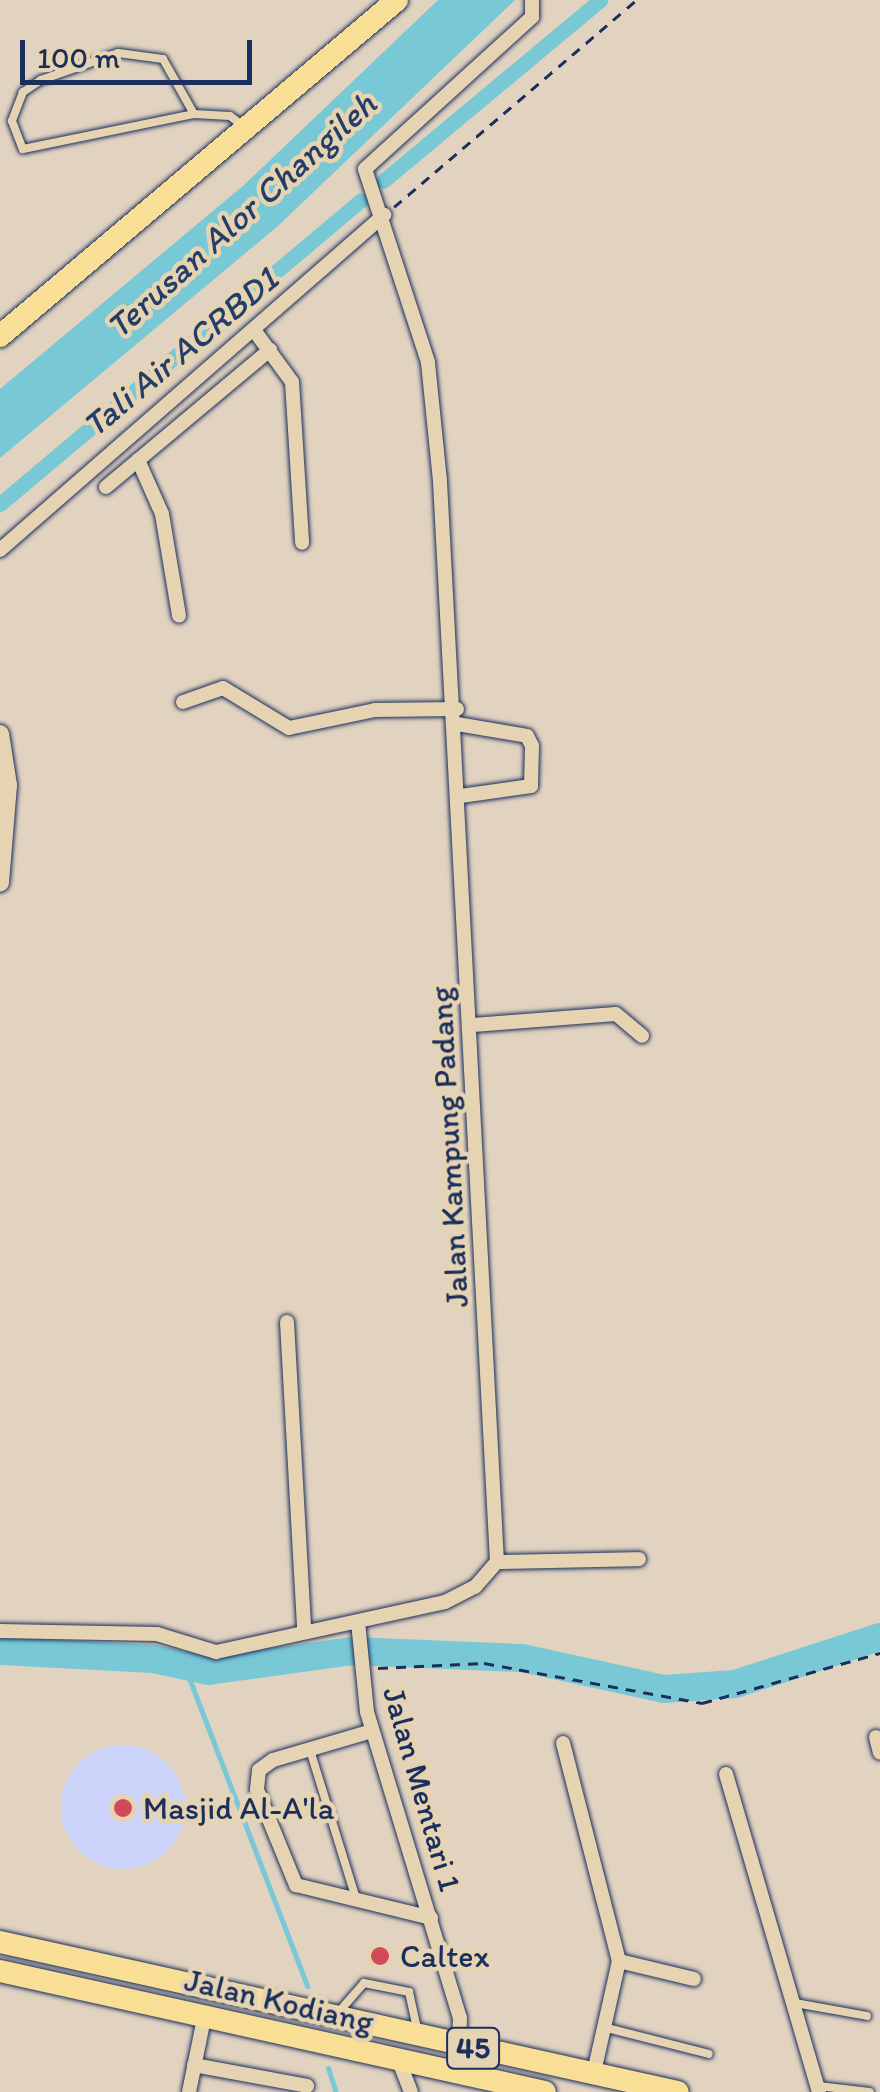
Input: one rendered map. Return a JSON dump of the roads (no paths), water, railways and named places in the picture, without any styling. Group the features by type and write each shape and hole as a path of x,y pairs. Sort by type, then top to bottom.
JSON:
{"main road":[{"path":"0,336 398,0"},
{"name":"45","path":"0,1942 239,1995"},
{"name":"Jalan Kodiang","path":"0,1970 545,2092"},
{"path":"239,1995 240,2024"},
{"name":"Jalan Kodiang","path":"239,1995 678,2092"}],"street":[{"name":"Jalan Kampung Padang","path":"496,1562 457,717 428,362 384,215 368,185 368,162 532,17 532,0"},
{"path":"0,550 384,215"},
{"path":"254,330 292,382 302,542"},
{"path":"106,487 270,350"},
{"path":"138,460 162,514 179,616"},
{"path":"183,702 223,688 289,728 376,710 457,717 527,736 532,746 531,786 460,796"},
{"path":"0,734 8,786 0,883"},
{"path":"472,1025 616,1014 642,1036"},
{"path":"287,1322 304,1629"},
{"path":"0,1631 157,1634 216,1652 304,1629 358,1627 445,1602 475,1587 496,1562 639,1560"},
{"name":"Jalan Mentari 1","path":"358,1627 372,1731 460,2018 459,2045"},
{"path":"372,1731 264,1765 257,1790 293,1882 430,1918"},
{"path":"876,1738 880,1753"},
{"path":"563,1744 618,1961 594,2072"},
{"path":"726,1774 790,2002 819,2089"},
{"path":"618,1961 694,1979"},
{"path":"188,2092 204,2018"},
{"path":"399,2060 411,2092"},
{"path":"194,2065 307,2086"}],"lane":[{"path":"194,114 180,81 150,52 62,70 23,92 12,121 23,149 194,114 230,116 246,128"},
{"path":"310,1750 356,1900"},
{"path":"334,2017 364,1983 409,1992 418,2037"},
{"path":"790,2002 868,2016"},
{"path":"603,2027 710,2054"},
{"path":"819,2089 870,2092"}],"water":[{"name":"Terusan Alor Changileh","path":"438,0 515,0 279,225 0,458 0,389 244,185"}],"waterway":[{"name":"Tali Air ACRBD1","path":"383,181 600,0"},
{"name":"Tali Air ACRBD1","path":"0,504 360,201"},
{"path":"0,1651 154,1659 208,1671 352,1651 522,1658 664,1689 735,1684 880,1637"},
{"path":"184,1665 307,1986"},
{"path":"328,2068 336,2092"}],"place":[{"name":"Masjid Al-A'la","path":"123,1808"},
{"name":"Caltex","path":"380,1956"}]}
